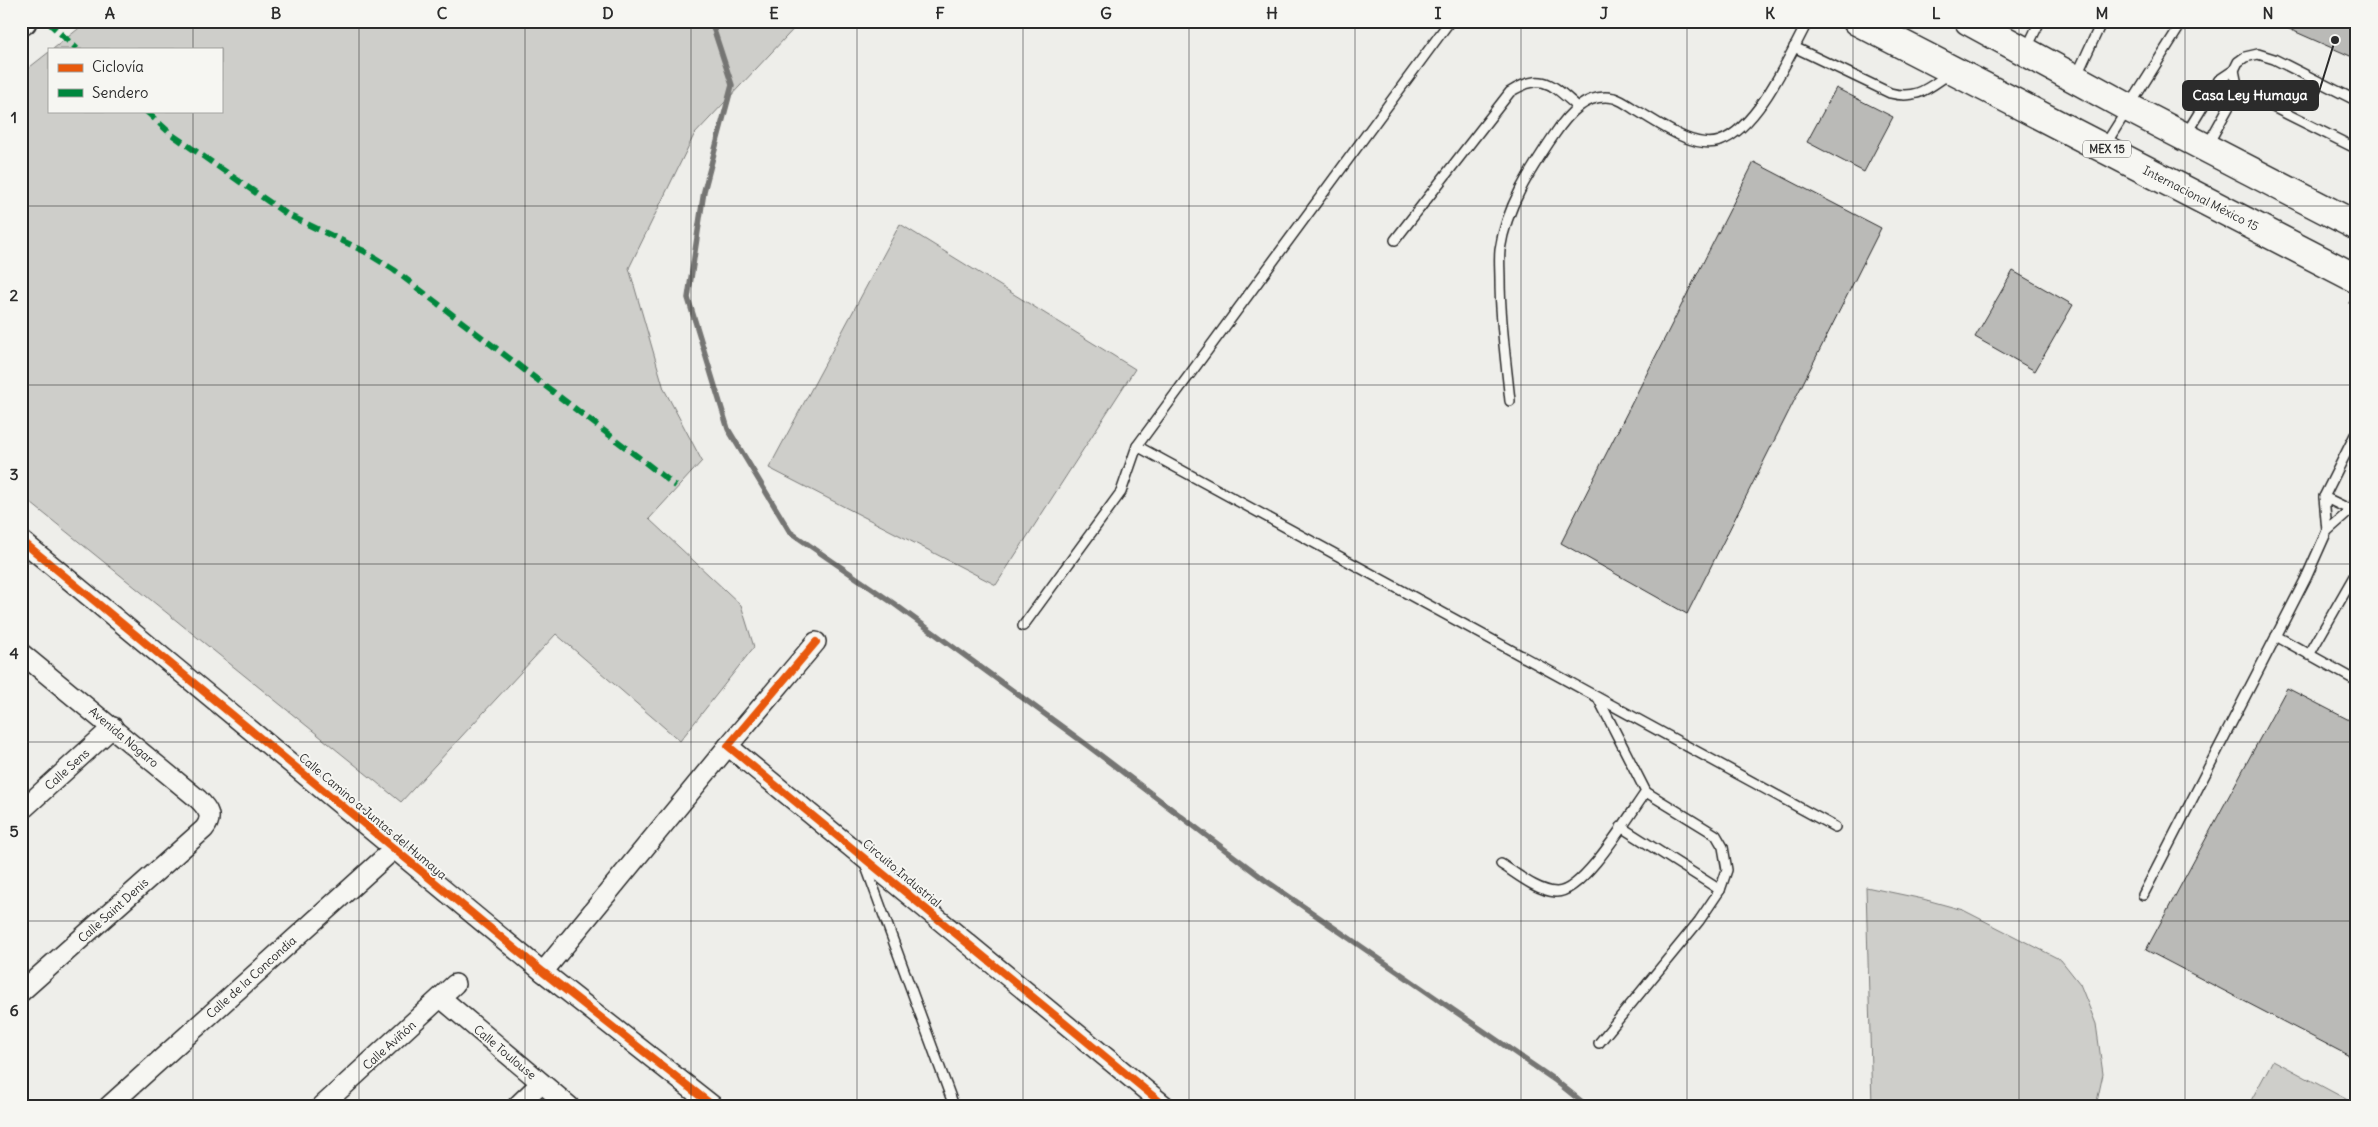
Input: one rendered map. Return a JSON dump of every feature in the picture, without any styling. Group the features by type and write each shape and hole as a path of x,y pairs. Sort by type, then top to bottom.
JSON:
{"main road":[{"name":"Internacional México 15","path":"1857,21 2357,279"},
{"path":"1969,21 2074,79 2357,226"}],"street":[{"name":"Calle Camino a Juntas del Humaya","path":"21,540 543,972 713,1106"},
{"path":"543,972 728,746 816,642"},
{"name":"Avenida Nogaro","path":"21,653 113,726 207,808 210,822 204,829"},
{"name":"Calle Sens","path":"21,810 113,726"},
{"name":"Circuito Industrial","path":"728,746 1165,1106"},
{"name":"Calle Saint Denis","path":"21,992 204,829"},
{"name":"Calle de la Concondia","path":"109,1106 394,849"},
{"name":"Calle Aviñón","path":"322,1106 455,984"},
{"name":"Calle Toulouse","path":"441,998 569,1106"},
{"path":"517,1106 542,1083"}],"lane":[{"path":"1023,626 1121,492 1137,446 1450,21"},
{"path":"1510,401 1500,299 1500,250 1510,211 1534,164 1565,119 1578,107 1590,100 1601,96 1617,98 1686,138 1710,144 1722,140 1743,128 1757,112 1808,21"},
{"path":"2026,51 2040,21"},
{"path":"2074,79 2102,21"},
{"path":"2104,147 2183,21"},
{"path":"1794,47 1890,93 1904,96 1915,95 1953,71"},
{"path":"2195,142 2219,80 2234,70 2238,62 2245,57 2258,54 2274,59 2357,101"},
{"path":"2234,70 2238,90"},
{"path":"1395,240 1510,92 1525,82 1537,80 1551,84 1578,107"},
{"path":"2219,80 2357,149"},
{"path":"2195,142 2238,90"},
{"path":"2143,895 2306,578 2327,531 2324,497 2357,431"},
{"path":"1137,446 1835,827"},
{"path":"2324,497 2354,511"},
{"path":"2327,531 2354,511 2357,499"},
{"path":"2310,654 2357,571"},
{"path":"2276,636 2357,681"},
{"path":"1598,698 1646,792 1716,835 1723,847 1727,870 1720,890 1699,921 1599,1043"},
{"path":"1501,864 1535,885 1556,892 1568,889 1589,872 1646,792"},
{"path":"1621,827 1720,890"},
{"path":"862,855 954,1106"}],"shaded area":[{"path":"88,21 801,21 694,135 629,268 664,389 702,461 649,519 741,605 754,647 680,741 556,634 401,802 21,495 21,74 48,53 48,112 222,112 222,48 54,48"},
{"path":"900,224 1135,369 996,585 769,468"},
{"path":"1866,887 1963,910 2061,960 2080,984 2096,1024 2103,1074 2096,1106 1872,1106"},
{"path":"2273,1060 2357,1105 2357,1106 2248,1106"}],"building":[{"path":"2271,21 2357,21 2357,59"},
{"path":"1836,88 1893,117 1864,172 1807,142"},
{"path":"1754,162 1881,228 1687,614 1561,543"},
{"path":"2013,271 2073,305 2035,371 1975,337"},
{"path":"2287,688 2357,724 2357,1060 2146,950"}],"waterway":[{"path":"711,21 732,85 704,191 688,298 728,429 790,532 893,603 1087,745 1265,880 1556,1081 1587,1106"}],"marked path":[{"path":"47,21 76,48"},
{"path":"147,112 171,134 288,215 364,251 394,270 676,486"}],"cycle path":[{"path":"21,540 543,972 713,1106"},
{"path":"816,642 728,746 1165,1106"}],"place":[{"name":"Casa Ley Humaya","path":"2335,40"}]}
